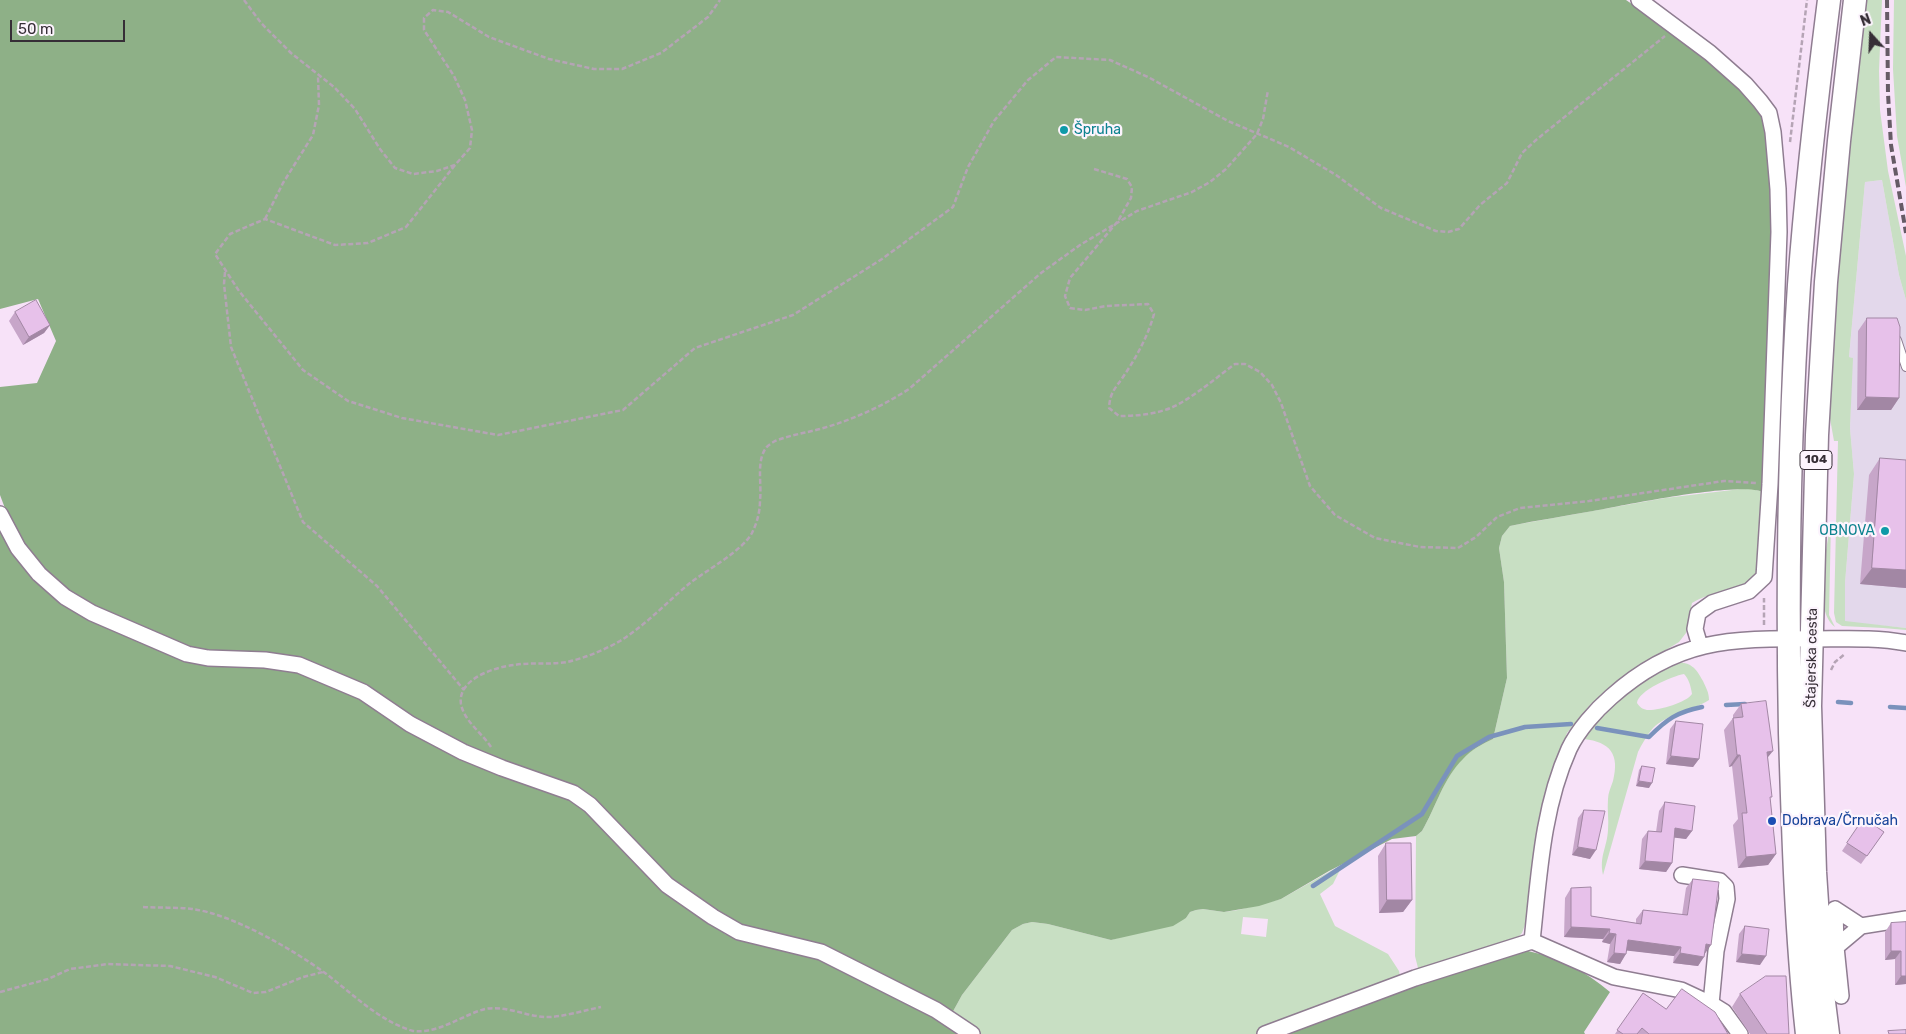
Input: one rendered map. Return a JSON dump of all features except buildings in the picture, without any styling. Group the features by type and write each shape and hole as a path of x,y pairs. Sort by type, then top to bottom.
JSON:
{"main road":[{"name":"Štajerska cesta","path":"1806,1034 1799,961 1794,870 1788,638 1794,398 1800,285 1808,180 1828,0"},
{"name":"Štajerska cesta","path":"1828,1034 1815,872 1810,706 1816,435 1826,282 1855,0"}],"street":[{"path":"1639,0 1710,53 1745,84 1760,100 1769,114 1774,132 1779,232 1770,484 1764,577 1749,591 1712,603 1698,613 1695,629 1700,646"},
{"path":"0,514 18,548 39,574 66,597 92,613 187,654 208,658 264,660 308,668 363,692 410,724 464,752 502,768 573,792 590,805 667,885 713,917 739,932 821,952 936,1010 972,1034"},
{"path":"1532,941 1541,850 1555,787 1570,748 1596,710 1625,684 1661,661 1682,651 1735,640 1788,638 1894,640 1906,643"},
{"path":"1682,875 1720,881 1726,888 1727,899 1716,951 1711,1004"},
{"path":"1840,996 1835,909 1860,926"},
{"path":"1836,947 1860,926 1906,919"},
{"path":"1265,1034 1415,978 1532,941 1614,977 1681,990 1724,1012 1740,1034"}],"lane":[{"path":"1896,334 1906,367"}],"path":[{"path":"244,0 261,23 291,53 334,88 354,109 380,149 396,168 413,174 437,171 455,165"},
{"path":"265,219 335,245 368,243 406,227 470,148 472,130 465,100 454,76 424,30 424,18 433,10 448,12 489,38 549,59 594,70 622,69 661,53 708,17 720,0"},
{"path":"1789,148 1807,0"},
{"path":"318,75 319,105 313,135 283,183 265,219 230,234 215,254 239,291 303,370 348,401 402,418 498,435 624,410 695,348 793,315 882,259 954,207 968,167 994,121 1028,80 1056,57 1110,60 1148,77 1257,134 1277,140 1336,175 1381,208 1436,231 1448,232 1459,229 1480,205 1507,183 1522,153 1536,140 1644,55 1676,27"},
{"path":"502,768 490,745 471,723 461,706 460,696 468,683 501,667 516,664 568,662 595,653 620,641 645,624 690,584 734,552 751,535 758,518 762,458 766,448 775,441 819,429 871,411 909,389 1041,273 1080,245 1137,211 1192,192 1210,182 1226,169 1257,134 1264,119 1268,90"},
{"path":"1094,169 1127,179 1132,187 1131,198 1118,221 1070,278 1065,296 1070,308 1085,310 1106,306 1148,304 1154,314 1151,326 1124,377 1110,395 1109,408 1119,416 1131,416 1154,413 1176,406 1235,364 1245,364 1260,372 1272,386 1310,486 1335,515 1375,538 1420,547 1458,548 1476,537 1497,518 1520,508 1589,501 1724,481 1770,484"},
{"path":"226,271 224,284 231,347 303,522 377,586 464,690"},
{"path":"1764,577 1764,626"},
{"path":"1829,674 1835,662 1841,656 1848,653"},
{"path":"143,907 192,909 222,917 264,937 323,972 387,1020 416,1032 432,1032 484,1009 502,1009 546,1018 601,1007"},
{"path":"0,992 48,979 70,969 108,964 170,966 215,977 253,993 266,992 303,977 323,972"}],"shaded area":[{"path":"1882,180 1899,275 1906,300 1906,628 1845,622 1845,583 1854,474 1850,428 1852,358 1849,357 1865,182"}],"green space":[{"path":"0,0 1626,0 1676,34 1720,70 1747,96 1764,117 1768,139 1773,206 1763,492 1750,489 1731,489 1707,492 1655,499 1510,526 1502,536 1499,548 1504,582 1507,678 1493,739 1473,750 1456,767 1445,784 1422,831 1416,836 1392,839 1329,871 1281,899 1259,906 1224,912 1196,910 1190,912 1186,918 1173,926 1111,940 1048,924 1032,922 1023,924 1012,930 962,995 951,1015 884,978 747,930 668,879 594,802 491,760 395,710 359,683 333,670 303,660 205,653 189,648 113,616 75,597 46,573 25,545 6,511 0,495 0,387 37,383 56,341 38,299 0,309"},
{"path":"1865,0 1882,0 1879,71 1880,110 1888,171 1906,256 1906,300 1899,275 1882,180 1865,182 1849,357 1853,358 1850,428 1854,474 1845,583 1845,621 1906,628 1906,630 1842,626 1836,622 1834,613 1838,441 1834,441 1829,413 1836,275"},
{"path":"1894,0 1906,0 1906,187 1897,136 1893,69"},
{"path":"1749,488 1763,492 1759,563 1756,574 1744,584 1692,603 1686,633 1679,642 1622,677 1590,705 1567,733 1544,801 1526,922 1522,933 1517,938 1419,972 1415,956 1416,836 1422,831 1456,766 1470,752 1493,739 1507,678 1504,582 1499,548 1502,536 1510,526 1520,524 1665,498"},
{"path":"1831,522 1829,615 1835,627 1828,619 1824,607 1823,593 1824,561"},
{"path":"0,526 74,611 250,666 290,670 327,680 370,705 581,803 725,934 827,961 884,986 963,1034 0,1034"},
{"path":"1675,662 1685,663 1698,673 1707,690 1709,700 1665,719 1653,728 1645,740 1638,752 1603,875 1602,862 1608,830 1608,797 1615,772 1615,763 1611,751 1606,746 1584,739 1604,713 1639,682","holes":["1684,674 1690,683 1692,694 1684,700 1671,706 1652,710 1644,709 1637,703 1643,694 1656,685 1679,675"]},
{"path":"1343,864 1333,884 1320,894 1335,926 1388,954 1399,971 1401,981 1257,1034 979,1034 951,1015 962,995 1012,930 1023,924 1032,922 1048,924 1111,940 1186,918 1190,912 1196,910 1224,912 1281,899","holes":["1243,917 1268,919 1266,937 1241,934"]},
{"path":"1528,951 1551,957 1572,966 1610,992 1584,1032 1585,1034 1278,1034 1505,953"}],"waterway":[{"path":"1838,702 1851,703"},
{"path":"1726,705 1745,704"},
{"path":"1597,728 1649,737 1661,725 1673,717 1702,707"},
{"path":"1890,707 1906,708"},
{"path":"1313,886 1422,814 1457,756 1489,737 1525,727 1571,724"}],"railway":[{"path":"1887,0 1888,94 1891,145 1906,233"}],"place":[{"name":"Špruha","path":"1064,130"},
{"name":"OBNOVA","path":"1885,531"},
{"name":"Dobrava/Črnučah","path":"1772,821"}]}
